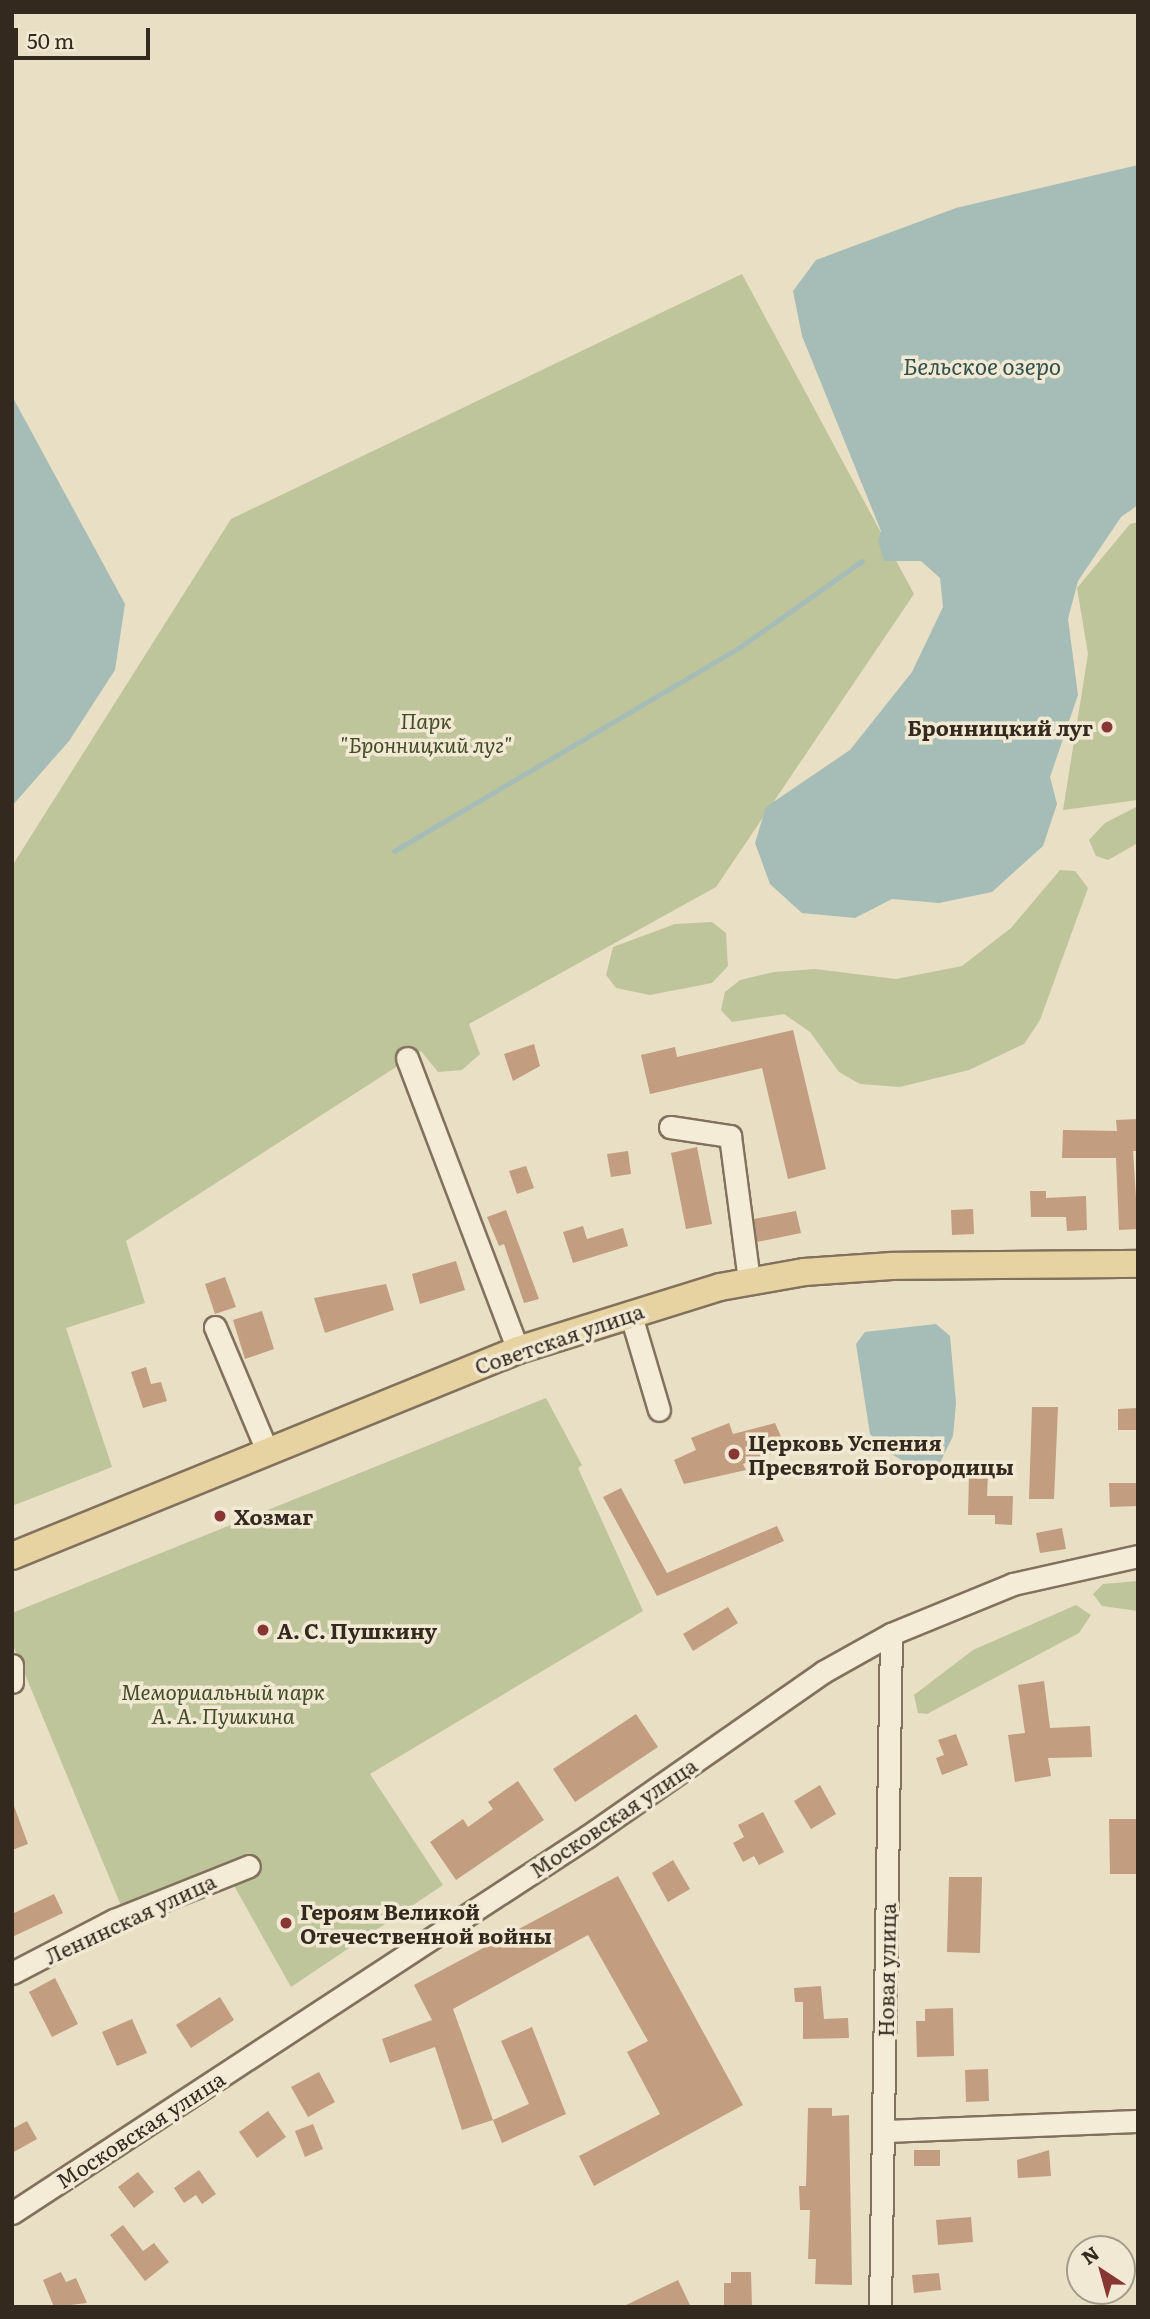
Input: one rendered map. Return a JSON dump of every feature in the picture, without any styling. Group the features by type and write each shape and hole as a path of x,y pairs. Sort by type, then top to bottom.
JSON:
{"main road":[{"name":"Советская улица","path":"12,1556 518,1350 629,1312 750,1281 892,1266 1138,1264"}],"street":[{"path":"407,1058 518,1350"},
{"path":"670,1127 730,1136 750,1281"},
{"path":"629,1312 659,1410"},
{"path":"215,1327 267,1451"},
{"name":"Московская улица","path":"12,2213 577,1843 823,1672 891,1634 1013,1584 1138,1556"},
{"name":"Новая улица","path":"880,2307 891,1634"},
{"path":"12,1665 12,1682"},
{"name":"Ленинская улица","path":"12,1973 114,1920 249,1866"},
{"path":"884,2131 1138,2121"}],"green space":[{"name":"Парк \"Бронницкий луг\"","path":"742,274 914,594 716,887 469,1024 480,1054 462,1070 438,1072 421,1051 126,1241 145,1303 66,1328 112,1467 12,1506 12,866 231,519"},
{"name":"Бронницкий луг","path":"1138,522 1138,800 1063,810 1088,654 1077,588 1130,524"},
{"path":"1138,806 1138,843 1108,860 1096,856 1089,840 1105,823"},
{"path":"1060,870 1075,871 1088,888 1040,1020 1024,1044 969,1070 900,1087 860,1084 839,1072 810,1032 784,1014 732,1022 721,1010 725,992 740,980 774,972 815,969 896,979 962,966 1011,928"},
{"path":"712,922 726,933 728,966 712,983 650,995 616,988 606,975 613,947 675,924"},
{"name":"Мемориальный парк А. А. Пушкина","path":"546,1398 582,1465 578,1468 643,1611 370,1774 443,1885 291,1987 223,1866 122,1908 12,1643 12,1613"},
{"path":"1138,1581 1138,1611 1102,1606 1093,1594 1103,1584"},
{"path":"1076,1605 1091,1615 1079,1633 927,1714 918,1713 914,1695 973,1650"}],"water":[{"name":"Бельское озеро","path":"1138,165 1138,505 1121,517 1078,581 1068,619 1078,695 1050,777 1057,804 1043,846 992,892 939,903 892,899 855,918 802,913 770,884 755,843 766,807 850,750 912,672 943,607 940,578 921,561 884,561 878,541 881,531 802,336 793,291 816,260 956,208"},
{"path":"12,396 125,604 115,670 69,741 12,806"},
{"path":"936,1324 950,1336 956,1403 953,1436 938,1467 925,1473 884,1450 870,1434 856,1344 865,1332"}],"building":[{"path":"793,1030 826,1169 788,1179 762,1068 650,1094 641,1055 675,1047 677,1057"},
{"path":"534,1044 540,1066 513,1081 504,1054"},
{"path":"1138,1119 1138,1151 1133,1151 1138,1229 1119,1230 1116,1158 1062,1158 1063,1130 1117,1131 1116,1120"},
{"path":"697,1147 712,1224 686,1229 671,1153"},
{"path":"628,1151 631,1174 611,1177 607,1154"},
{"path":"526,1166 534,1188 517,1194 509,1171"},
{"path":"1030,1191 1046,1191 1046,1198 1086,1196 1087,1230 1067,1231 1066,1217 1031,1217"},
{"path":"973,1209 974,1234 952,1235 951,1210"},
{"path":"506,1210 539,1299 524,1303 504,1244 499,1246 487,1217"},
{"path":"796,1211 801,1233 757,1242 754,1219"},
{"path":"583,1226 587,1239 623,1228 628,1246 573,1263 563,1232"},
{"path":"456,1261 465,1290 420,1304 412,1274"},
{"path":"225,1277 236,1307 215,1314 205,1284"},
{"path":"386,1284 394,1310 325,1333 314,1298"},
{"path":"262,1311 274,1349 245,1359 233,1320"},
{"path":"146,1367 151,1384 161,1382 167,1401 143,1408 131,1372"},
{"path":"1032,1407 1058,1407 1054,1499 1029,1499"},
{"path":"1138,1408 1138,1430 1118,1430 1118,1409"},
{"name":"Церковь Успения Пресвятой Богородицы","path":"729,1423 733,1434 775,1423 783,1441 772,1454 743,1464 746,1470 684,1484 674,1460 696,1450 691,1438"},
{"path":"969,1474 988,1474 987,1496 1013,1496 1012,1525 995,1524 995,1515 968,1515"},
{"path":"1109,1483 1138,1483 1138,1506 1110,1507"},
{"path":"621,1488 667,1573 777,1526 784,1541 657,1596 603,1497"},
{"path":"1062,1528 1066,1549 1040,1553 1036,1533"},
{"path":"728,1607 738,1623 693,1651 683,1634"},
{"path":"1044,1681 1050,1728 1090,1726 1092,1757 1048,1758 1051,1776 1015,1782 1008,1735 1025,1733 1018,1685"},
{"path":"636,1714 658,1747 575,1802 553,1769"},
{"path":"956,1734 968,1765 942,1775 936,1758 944,1755 938,1740"},
{"path":"518,1781 544,1820 456,1880 430,1842 463,1819 468,1827 493,1809 488,1802"},
{"path":"820,1785 836,1814 811,1829 794,1801"},
{"path":"14,1806 28,1844 12,1850 12,1807"},
{"path":"763,1812 784,1852 759,1865 754,1856 743,1862 733,1843 744,1837 738,1825"},
{"path":"1109,1819 1138,1819 1138,1874 1110,1874"},
{"path":"673,1860 690,1889 668,1902 652,1873"},
{"path":"618,1876 743,2105 594,2186 579,2156 660,2114 627,2052 648,2041 588,1935 453,2009 493,2120 462,2130 435,2047 390,2063 382,2039 432,2020 414,1985"},
{"path":"949,1877 982,1877 980,1953 947,1952"},
{"path":"54,1894 63,1913 12,1937 12,1914"},
{"path":"55,1978 78,2024 52,2037 29,1992"},
{"path":"821,1986 824,2019 848,2018 849,2038 803,2039 803,2002 795,2002 794,1988"},
{"path":"220,1997 234,2020 191,2048 176,2025"},
{"path":"953,2008 954,2056 917,2057 916,2021 925,2021 925,2009"},
{"path":"132,2019 147,2053 117,2066 102,2032"},
{"path":"532,2027 566,2114 502,2143 493,2120 529,2104 501,2041"},
{"path":"988,2069 989,2101 966,2102 965,2070"},
{"path":"319,2072 335,2102 308,2117 291,2087"},
{"path":"808,2108 832,2108 832,2116 849,2115 852,2285 815,2284 816,2259 808,2259 810,2210 800,2210 799,2186 806,2186"},
{"path":"268,2111 286,2137 257,2158 239,2132"},
{"path":"27,2121 37,2139 12,2153 12,2129"},
{"path":"313,2124 323,2149 305,2157 295,2131"},
{"path":"914,2150 940,2150 940,2166 914,2166"},
{"path":"1049,2150 1051,2176 1018,2178 1017,2160"},
{"path":"199,2170 216,2194 202,2204 196,2195 184,2203 174,2188"},
{"path":"138,2172 154,2192 134,2208 118,2187"},
{"path":"971,2217 973,2242 938,2245 936,2220"},
{"path":"123,2225 143,2251 154,2243 169,2262 145,2281 110,2235"},
{"path":"61,2272 66,2282 76,2278 87,2303 54,2307 43,2280"},
{"path":"731,2272 751,2272 752,2307 724,2307 724,2283 731,2283"},
{"path":"939,2273 941,2290 914,2293 912,2275"},
{"path":"678,2280 691,2307 622,2307"}],"waterway":[{"path":"394,851 740,647 862,561"}],"place":[{"name":"Бронницкий луг","path":"1107,727"},
{"name":"Церковь Успения Пресвятой Богородицы","path":"734,1454"},
{"name":"Хозмаг","path":"220,1516"},
{"name":"А. С. Пушкину","path":"263,1630"},
{"name":"Героям Великой Отечественной войны","path":"286,1923"}]}
